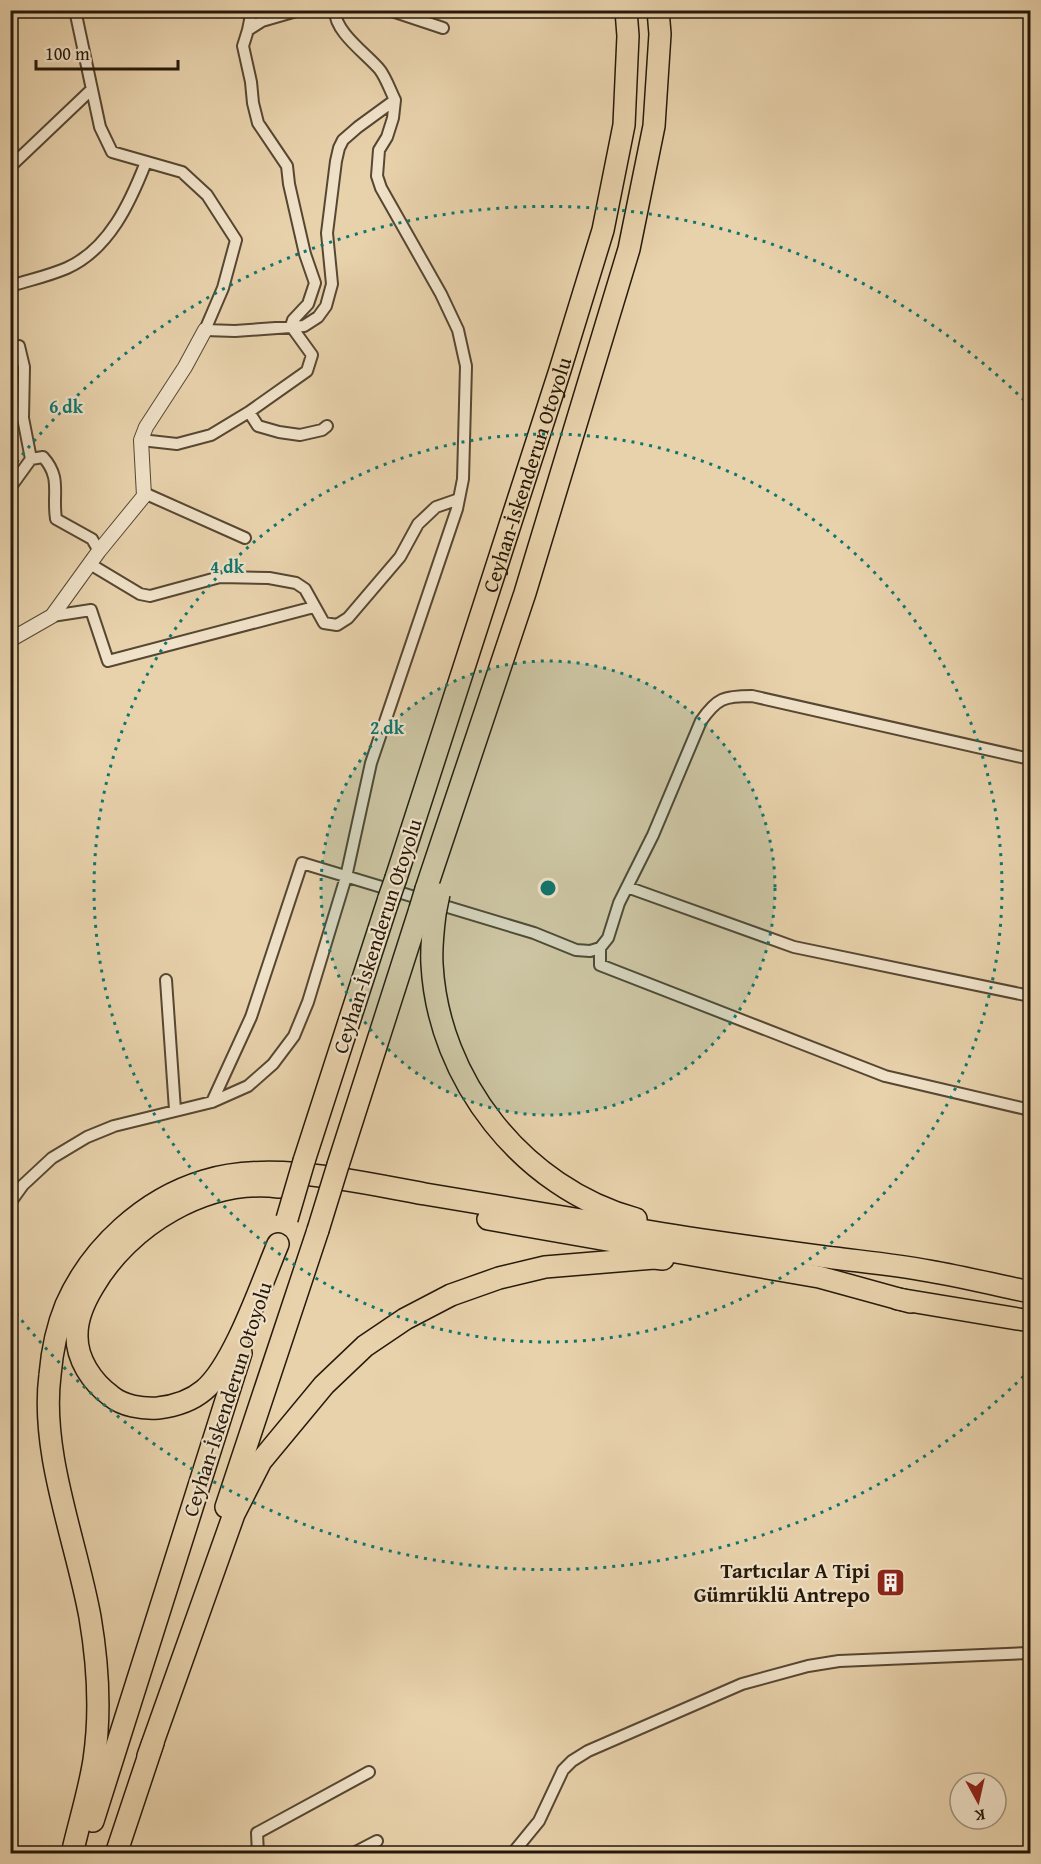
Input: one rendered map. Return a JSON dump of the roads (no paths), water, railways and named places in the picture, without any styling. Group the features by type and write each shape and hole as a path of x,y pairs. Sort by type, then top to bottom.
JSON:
{"highway":[{"name":"Ceyhan-İskenderun Otoyolu","path":"82,1854 222,1412 287,1219 557,382 603,230 624,125 628,36 626,10"},
{"name":"Ceyhan-İskenderun Otoyolu","path":"117,1854 253,1422 338,1165 430,901 629,249 654,126 660,34 658,10"},
{"path":"430,901 432,964 436,998 446,1036 473,1096 491,1122 514,1147 539,1170 569,1190 600,1206 631,1218 671,1229 759,1248"},
{"path":"72,1854 93,1762 98,1716 96,1664 90,1616 55,1463 49,1415 49,1380 54,1344 66,1306 86,1270 108,1242 135,1217 167,1197 202,1181 238,1173 271,1171 352,1181 759,1248 926,1270 1030,1292"},
{"path":"278,1244 237,1341 223,1367 206,1389 188,1401 169,1407 148,1408 130,1405 113,1398 87,1371 79,1353 76,1335 79,1318 86,1299 98,1278 116,1254 141,1231 173,1209 207,1196 238,1188 268,1185 348,1194 819,1277 910,1302"},
{"path":"148,1756 234,1514 261,1461 324,1385 365,1346 405,1319 451,1295 499,1278 545,1267 654,1258 711,1265 910,1302 1030,1321"}],"street":[{"path":"52,616 99,551 144,496 141,440 146,427 185,367 205,330 223,288 236,240 207,195 182,172 112,152 100,127 75,10"},
{"path":"141,440 177,444 211,435 249,412 307,371 312,355 291,326 292,320 308,303 315,283 305,254 287,166 258,123 253,103 243,46 252,10"},
{"path":"248,30 262,21 300,10"},
{"path":"10,1203 23,1185 52,1158 87,1137 114,1126 212,1102 248,1086 273,1064 294,1036 308,1002 346,877 371,763 459,499 463,479 466,366 458,330 441,294 381,188 377,176 379,150 387,137 393,118 395,100 381,71 343,31 334,14 335,10"},
{"path":"389,10 443,28"},
{"path":"10,167 92,89"},
{"path":"205,330 235,331 304,326 318,317 326,306 332,284 327,233 339,148 358,127 395,100"},
{"path":"10,283 17,284 69,267 95,250 105,239 134,192 146,162"},
{"path":"10,488 30,459 23,418 24,367 19,346"},
{"path":"249,412 258,426 279,432 300,435 322,430 327,426"},
{"path":"30,459 43,457 56,477 53,503 56,519 92,539 99,551"},
{"path":"144,493 245,538"},
{"path":"90,564 140,594 150,596 220,577 268,578 296,584 305,589 324,622 337,625 348,618 400,557 418,524 436,507 459,499"},
{"path":"10,640 52,616 91,610 108,661 314,608"},
{"path":"212,1102 251,1017 302,863 534,933 576,950 590,951 600,948 608,938 619,903 653,835 701,721 719,700 732,696 752,696 1030,759"},
{"path":"627,887 794,947 1030,996"},
{"path":"600,948 600,965 885,1076 1030,1110"},
{"path":"166,980 175,1110"},
{"path":"512,1854 539,1821 563,1770 572,1761 588,1751 742,1684 808,1666 839,1661 1030,1653"},
{"path":"258,1854 257,1833 369,1772"},
{"path":"352,1854 377,1841"}],"place":[{"name":"Tartıcılar A Tipi Gümrüklü Antrepo","path":"891,1582"}]}
